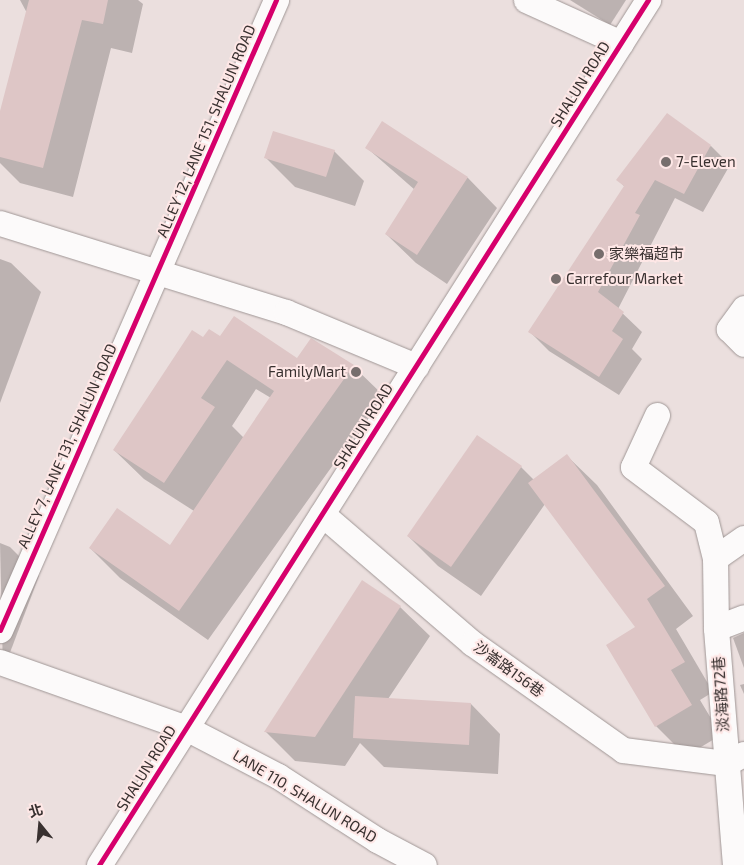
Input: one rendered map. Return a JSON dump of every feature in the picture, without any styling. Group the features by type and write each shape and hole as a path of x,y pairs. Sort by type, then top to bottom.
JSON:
{"street":[{"name":"ALLEY 12, LANE 151, SHALUN ROAD","path":"159,272 276,0"},
{"path":"526,0 621,43"},
{"name":"SHALUN ROAD","path":"99,865 648,0"},
{"path":"0,223 286,312 416,366"},
{"name":"ALLEY 7, LANE 131, SHALUN ROAD","path":"0,630 159,272"},
{"path":"737,337 744,308"},
{"name":"淡海路72巷","path":"657,415 633,467 706,522 715,558 716,628 735,758 735,865"},
{"name":"沙崙路156巷","path":"322,514 472,643 623,750 735,758"},
{"path":"715,558 744,538"},
{"path":"716,628 744,617"},
{"name":"LANE 110, SHALUN ROAD","path":"0,662 186,728 278,776 376,840 424,865"}],"building":[{"path":"29,0 108,0 103,24 82,20 43,168 0,157 0,111"},
{"name":"家樂福超市","path":"667,113 711,145 684,194 655,180 635,213 640,215 598,292 624,312 612,331 623,339 599,377 528,332 624,186 616,180"},
{"path":"382,121 468,177 417,255 385,234 418,182 365,148"},
{"path":"273,131 335,150 326,177 264,158"},
{"path":"234,316 297,358 311,338 354,365 179,611 89,548 117,508 170,545 274,391 227,360 201,398 215,407 164,483 113,450 192,330 203,337 209,329 220,336"},
{"path":"477,435 522,466 451,567 407,536"},
{"path":"567,454 665,586 647,599 685,662 671,670 692,705 655,727 606,645 635,627 528,483"},
{"path":"362,580 401,606 315,737 264,732"},
{"path":"355,696 471,703 469,745 353,738"}],"cycle path":[{"path":"0,630 276,0"},
{"path":"99,865 648,0"}],"place":[{"name":"7-Eleven","path":"666,162"},
{"name":"家樂福超市","path":"599,254"},
{"name":"Carrefour Market","path":"556,279"},
{"name":"FamilyMart","path":"356,372"}]}
